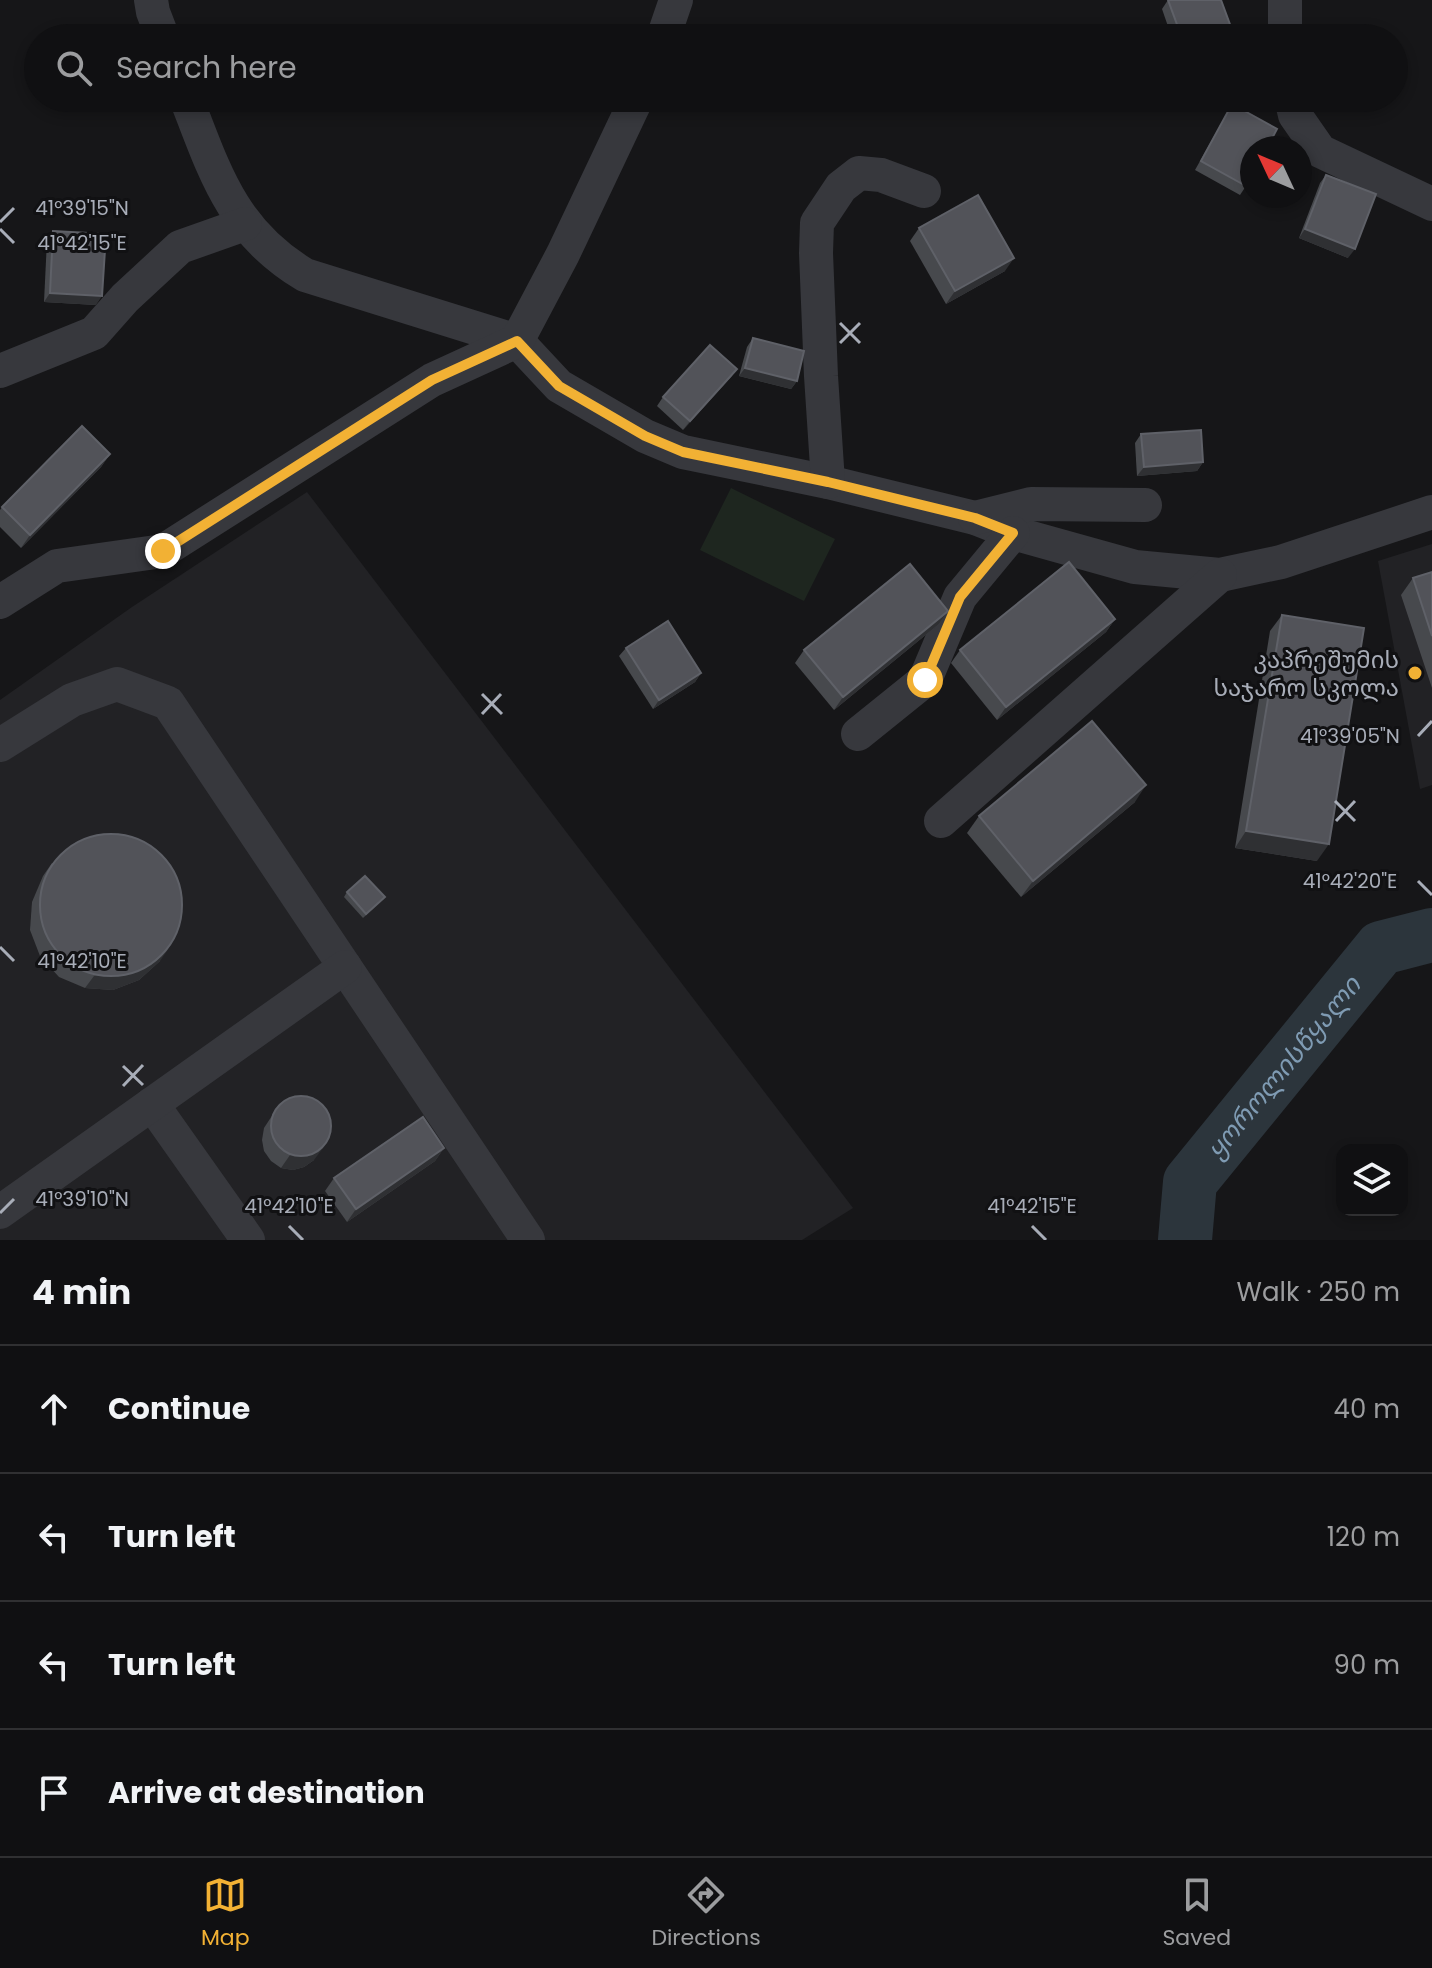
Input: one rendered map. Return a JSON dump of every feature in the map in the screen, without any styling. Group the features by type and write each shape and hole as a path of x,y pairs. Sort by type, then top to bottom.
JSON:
{"street":[{"path":"151,0 158,24"},
{"path":"652,0 655,24"},
{"path":"668,24 676,0"},
{"path":"1285,0 1285,24"},
{"path":"191,112 216,176 245,224 277,258 305,275 517,341 559,386 645,436 683,452 828,482 975,518 1013,533 1135,567 1220,575 1281,562 1432,512"},
{"path":"0,602 57,566 163,551 432,380 517,341 563,254 630,112"},
{"path":"1294,112 1320,151 1432,204"},
{"path":"828,482 821,376 817,223 841,187 859,173 881,175 924,191"},
{"path":"0,371 94,333 125,298 180,247 245,224"},
{"path":"975,518 1031,504 1145,505"},
{"path":"858,734 925,680 960,597 1013,533"},
{"path":"941,821 1220,575"},
{"path":"0,745 72,700 117,684 168,703 345,967 504,1224 528,1240"},
{"path":"0,1212 345,967"},
{"path":"152,1104 248,1240"}],"shaded area":[{"path":"731,488 835,539 804,601 700,550"},
{"path":"307,492 853,1208 802,1240 0,1240 0,700 132,607"},
{"name":"კაპრეშუმის საჯარო სკოლა","path":"1432,544 1432,785 1420,789 1378,561"}],"building":[{"path":"1168,0 1221,0 1230,24 1177,24"},
{"path":"1228,112 1246,112 1277,129 1273,136 1240,136 1240,183 1201,161"},
{"path":"1326,175 1376,194 1355,249 1305,229"},
{"path":"978,195 1014,258 955,291 919,228"},
{"path":"53,231 106,234 102,296 50,293"},
{"path":"753,338 804,351 797,381 745,368"},
{"path":"710,345 737,369 690,421 663,397"},
{"path":"82,426 110,454 30,535 2,507"},
{"path":"1201,430 1203,462 1144,467 1141,434"},
{"path":"1069,562 1115,619 1006,707 960,650"},
{"path":"910,564 948,611 843,697 804,650"},
{"path":"1432,572 1432,636 1413,578"},
{"path":"1282,615 1364,628 1329,844 1246,831"},
{"path":"668,621 701,673 659,700 626,648"},
{"path":"1092,721 1146,785 1033,881 979,816"},
{"path":"111,834 138,839 161,855 177,878 182,905 177,932 161,955 138,971 111,976 84,971 61,955 45,932 40,905 45,878 61,855 84,839"},
{"path":"365,876 385,897 366,914 347,892"},
{"path":"301,1096 313,1098 322,1105 329,1114 329,1138 322,1147 313,1154 301,1156 289,1154 280,1147 273,1138 271,1126 273,1114 280,1105 289,1098"},
{"path":"423,1117 444,1148 356,1209 334,1178"}],"waterway":[{"name":"ყოროლისწყალი","path":"1185,1240 1190,1182 1381,948 1432,935"}],"place":[{"name":"კაპრეშუმის საჯარო სკოლა","path":"1415,673"}],"route":[{"path":"163,551 432,380 517,341 559,386 645,436 683,452 828,482 975,518 1013,533 960,597 925,680"}]}
